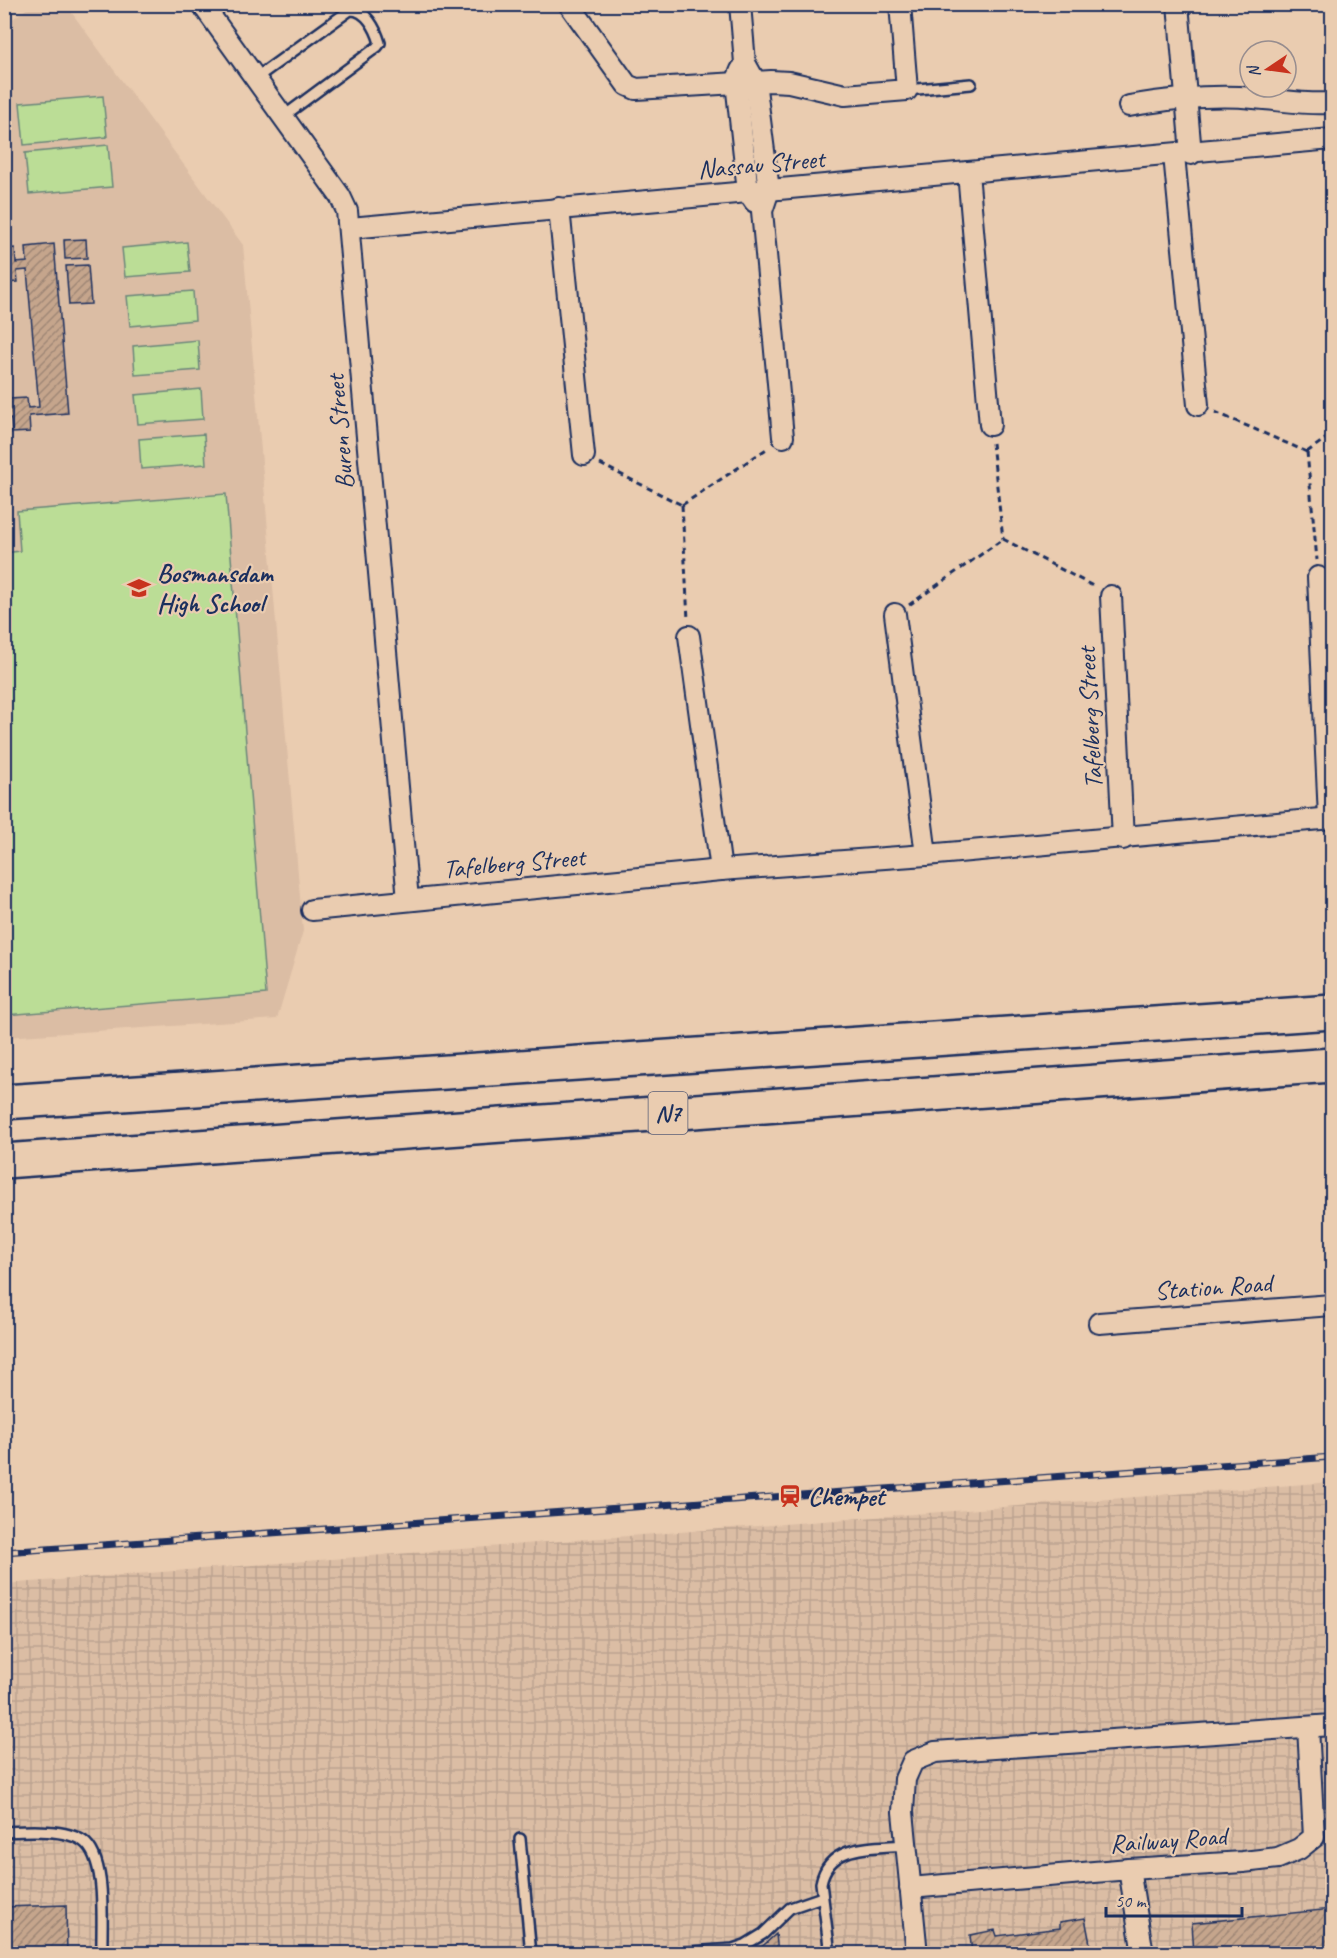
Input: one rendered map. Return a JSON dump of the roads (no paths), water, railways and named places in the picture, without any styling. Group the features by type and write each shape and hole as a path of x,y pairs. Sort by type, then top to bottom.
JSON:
{"highway":[{"name":"N7","path":"4,1102 1332,1012"},
{"name":"N7","path":"4,1161 1332,1065"}],"street":[{"name":"Buren Street","path":"202,4 344,202 350,228 408,900"},
{"path":"569,4 627,85 636,89 746,82 789,82 845,95 907,90 900,4"},
{"path":"740,4 746,82 748,192 762,211"},
{"path":"1178,4 1186,99 1182,154 1198,405"},
{"path":"746,82 769,190 762,211"},
{"path":"1129,106 1222,97 1254,98 1299,104 1332,103"},
{"name":"Nassau Street","path":"350,228 1332,140"},
{"path":"968,172 990,425"},
{"path":"559,208 584,455"},
{"name":"Nassau Street","path":"762,211 783,437"},
{"name":"Tafelberg Street","path":"312,910 721,870 926,855 1331,818 1318,577"},
{"name":"Tafelberg Street","path":"1111,596 1123,838"},
{"path":"896,614 926,855"},
{"path":"689,636 721,870"},
{"name":"Station Road","path":"1099,1323 1332,1305"},
{"path":"917,1953 903,1812 905,1779 913,1761 935,1752 1332,1725"},
{"name":"Railway Road","path":"910,1888 1278,1858 1299,1849 1314,1836 1308,1727"},
{"path":"1130,1869 1143,1953"}],"lane":[{"path":"256,78 351,10 362,12 380,43 284,116"},
{"path":"907,90 971,84"},
{"path":"4,1832 55,1832 83,1841 95,1857 99,1872 102,1953"},
{"path":"520,1839 531,1953"},
{"path":"830,1953 821,1883 823,1872 829,1863 842,1852 906,1845"},
{"path":"661,1953 733,1949 746,1945 763,1934 790,1908 822,1898"}],"railway":[{"path":"4,1552 1332,1457"}],"place":[{"name":"Bosmansdam High School","path":"139,588"},
{"name":"Chempet","path":"790,1496"}]}
